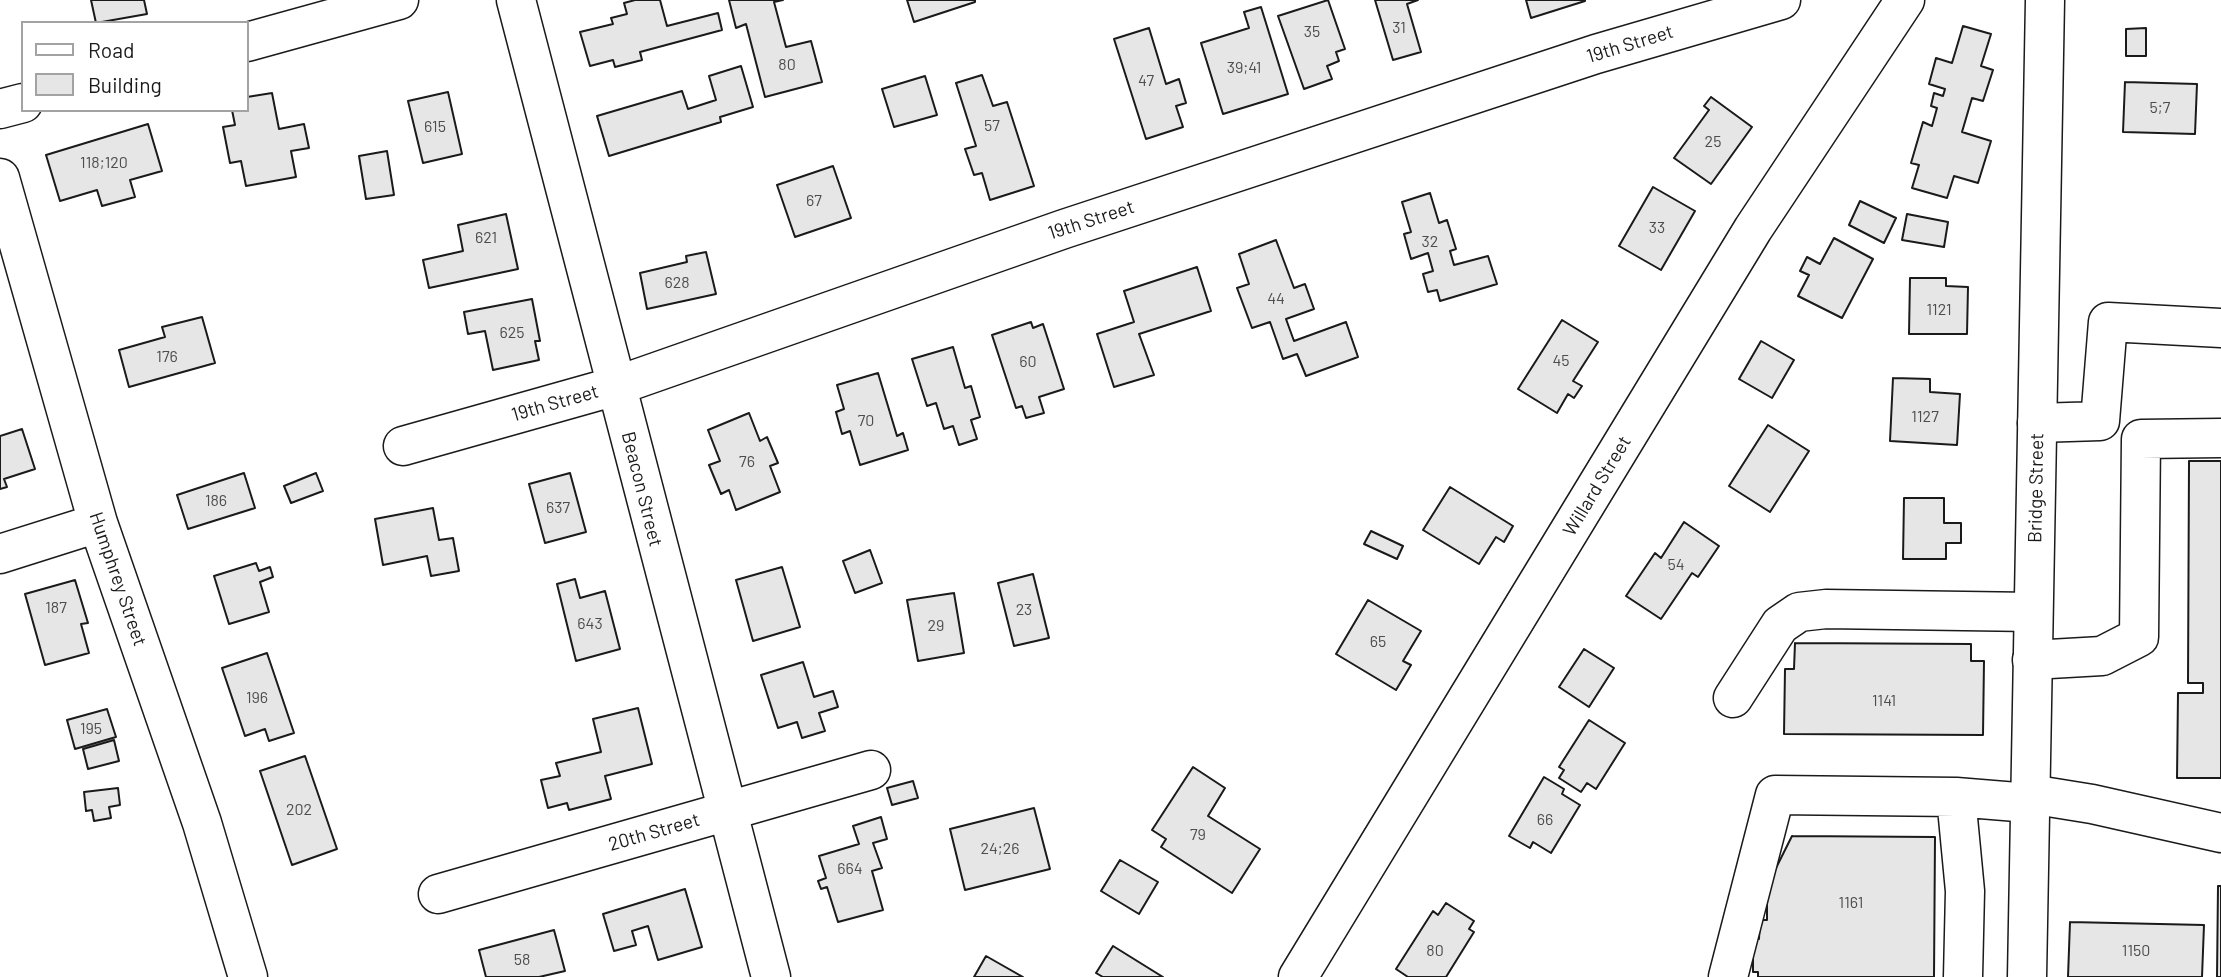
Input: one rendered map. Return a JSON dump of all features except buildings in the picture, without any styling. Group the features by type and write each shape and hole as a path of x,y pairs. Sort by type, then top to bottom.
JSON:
{"street":[{"path":"248,42 399,0"},
{"name":"Beacon Street","path":"516,0 771,977"},
{"name":"19th Street","path":"404,446 616,386 1090,220 1596,54 1782,0"},
{"name":"Willard Street","path":"1298,977 1753,229 1905,0"},
{"name":"Bridge Street","path":"2027,977 2045,0"},
{"path":"0,109 21,104"},
{"name":"Humphrey Street","path":"0,178 98,523 202,823 248,977"},
{"path":"2100,421 2108,322 2221,328"},
{"path":"2037,423 2100,421 2141,439 2221,438"},
{"path":"2032,660 2102,656 2139,636 2141,439"},
{"path":"0,554 98,523"},
{"path":"1733,698 1780,625 1799,612 1826,609 2033,612"},
{"name":"20th Street","path":"438,894 871,770"},
{"path":"1728,977 1774,795 2029,799 2092,804 2221,833"},
{"path":"1956,797 1965,891 1963,977"}]}
